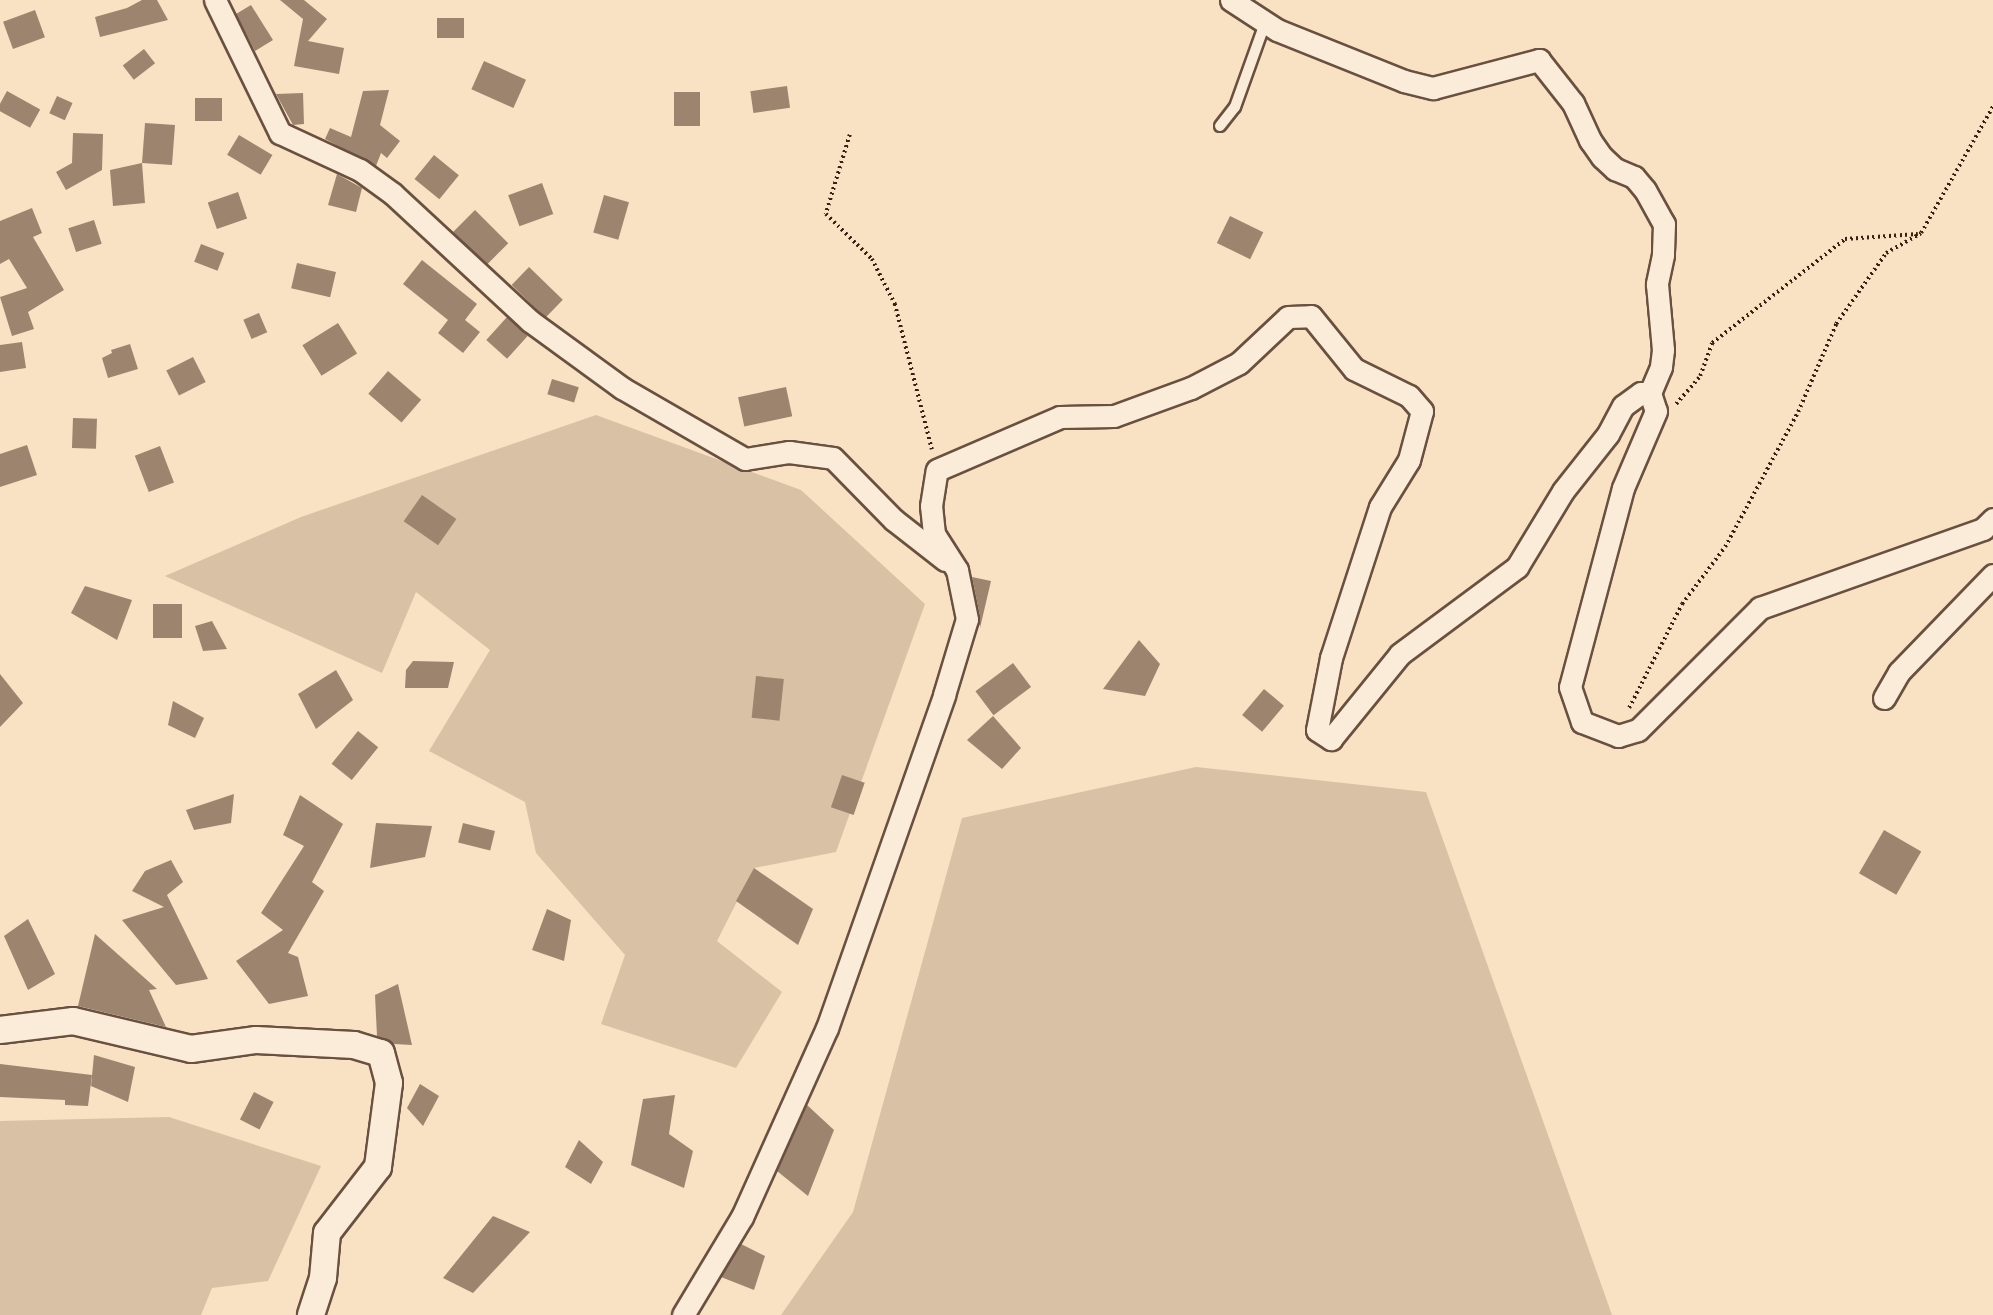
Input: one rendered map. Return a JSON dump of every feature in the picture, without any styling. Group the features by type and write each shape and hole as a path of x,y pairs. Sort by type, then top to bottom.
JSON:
{"street":[{"path":"215,0 280,133 360,170 393,194 530,321 622,388 746,459 789,452 833,458 894,520 957,570"},
{"path":"1231,0 1265,23 1404,81 1433,88 1539,60 1573,103 1590,140 1602,157 1615,169 1633,177 1646,190 1664,224 1663,255 1657,284 1664,329 1663,350 1661,367 1650,393 1656,411 1623,488 1570,687 1582,722 1618,736 1638,730 1760,608 1983,529 1993,519"},
{"path":"682,1315 742,1217 827,1028 944,695 967,619 957,570 934,534 931,506 937,470 1060,417 1115,416 1191,388 1239,363 1288,317 1311,316 1354,369 1409,396 1422,411 1409,460 1380,508 1331,658 1317,730 1331,739 1400,653 1517,567 1563,491 1608,434 1623,407 1641,393 1650,393"},
{"path":"1884,698 1899,672 1993,575"},
{"path":"0,1030 73,1021 191,1049 256,1040 354,1045 381,1053 389,1083 378,1167 327,1233 323,1278 311,1315"}],"lane":[{"path":"1220,126 1235,107 1265,23"}],"path":[{"path":"1618,736 1682,604 1725,547 1798,412 1836,324 1886,253 1921,233 1993,106"},
{"path":"850,135 826,214 872,259 895,304 937,470"},
{"path":"1673,410 1679,398 1700,376 1712,343 1844,239 1921,233"}],"shaded area":[{"path":"596,415 801,490 925,604 836,852 754,868 717,941 782,992 736,1068 601,1024 625,955 536,853 525,802 429,751 490,650 416,592 382,673 165,576 301,517"},
{"path":"1196,767 1426,792 1612,1315 781,1315 853,1212 962,818"},
{"path":"169,1117 321,1166 268,1281 212,1288 201,1315 0,1315 0,1121"}],"building":[{"path":"142,0 157,0 168,20 100,37 95,17 127,8"},
{"path":"280,0 304,0 327,19 308,41 344,48 339,74 294,66 303,19"},
{"path":"251,5 273,40 255,51 236,14"},
{"path":"35,10 45,37 13,49 3,22"},
{"path":"437,18 464,18 464,38 437,38"},
{"path":"144,49 155,63 134,80 123,66"},
{"path":"484,61 526,80 513,108 471,89"},
{"path":"787,86 790,108 753,113 750,91"},
{"path":"389,90 380,125 400,141 387,158 381,153 376,166 325,139 330,128 351,137 363,91"},
{"path":"7,91 40,109 30,128 0,111 0,104"},
{"path":"674,92 700,92 700,126 674,126"},
{"path":"303,93 304,124 293,125 276,94"},
{"path":"57,96 73,103 65,120 49,113"},
{"path":"195,98 222,98 222,121 195,121"},
{"path":"145,123 175,125 172,165 142,163"},
{"path":"73,133 103,134 102,170 66,190 56,172 72,163"},
{"path":"239,135 272,155 261,175 227,155"},
{"path":"434,155 459,175 439,199 414,179"},
{"path":"142,163 145,203 113,206 110,170"},
{"path":"337,174 362,188 356,212 328,205"},
{"path":"542,183 553,214 519,226 508,195"},
{"path":"238,192 247,218 217,229 208,202"},
{"path":"604,195 629,202 618,240 593,232"},
{"path":"32,208 42,233 33,237 64,290 28,312 34,329 12,336 0,297 27,288 9,259 0,264 0,221"},
{"path":"475,210 508,243 486,265 453,232"},
{"path":"1230,216 1263,232 1250,259 1217,243"},
{"path":"94,220 102,244 76,252 68,228"},
{"path":"201,244 224,253 218,271 194,262"},
{"path":"422,260 477,304 465,320 480,332 463,353 438,333 448,320 403,284"},
{"path":"297,263 336,272 330,297 291,288"},
{"path":"529,267 563,300 545,318 512,285"},
{"path":"259,313 267,332 252,339 243,320"},
{"path":"507,317 528,336 507,359 486,340"},
{"path":"338,323 357,354 321,376 302,345"},
{"path":"22,342 26,368 0,372 0,345"},
{"path":"130,344 138,369 108,378 102,358 112,353 111,350"},
{"path":"193,357 206,382 179,396 166,371"},
{"path":"388,371 421,400 402,423 368,394"},
{"path":"552,379 579,387 574,402 547,394"},
{"path":"786,387 792,416 744,427 738,397"},
{"path":"73,418 97,419 96,449 72,448"},
{"path":"27,445 37,475 0,487 0,454"},
{"path":"160,446 174,482 149,492 135,456"},
{"path":"422,495 456,519 438,545 404,521"},
{"path":"972,577 991,581 980,628 980,616"},
{"path":"85,586 132,600 117,640 71,613"},
{"path":"153,604 182,604 182,638 153,638"},
{"path":"212,621 227,649 203,651 195,626"},
{"path":"1139,640 1160,664 1145,696 1103,689"},
{"path":"413,661 454,662 448,688 405,688 406,670"},
{"path":"1013,663 1031,687 994,715 975,691"},
{"path":"336,670 353,700 316,729 298,694"},
{"path":"0,674 23,703 0,727"},
{"path":"756,676 784,679 779,721 752,718"},
{"path":"1264,689 1284,706 1262,732 1242,715"},
{"path":"173,701 204,718 195,738 168,725"},
{"path":"993,716 1021,748 1002,769 967,740"},
{"path":"358,731 378,747 352,780 332,764"},
{"path":"842,775 865,783 854,815 831,807"},
{"path":"234,794 231,823 194,830 186,810"},
{"path":"300,795 343,824 312,882 324,891 288,953 298,957 308,996 269,1004 236,961 283,930 261,913 304,846 283,835"},
{"path":"376,823 432,826 425,857 370,868"},
{"path":"463,823 495,831 490,850 458,842"},
{"path":"1884,830 1921,852 1896,895 1859,873"},
{"path":"171,860 183,882 167,895 208,979 176,985 122,920 164,907 132,891 145,871"},
{"path":"754,868 813,909 798,945 736,901"},
{"path":"547,909 571,920 564,961 532,950"},
{"path":"28,919 55,974 28,990 4,936"},
{"path":"95,934 157,989 149,990 166,1027 78,1006"},
{"path":"398,984 412,1045 394,1044 377,1036 375,995"},
{"path":"94,1055 135,1067 128,1102 91,1086"},
{"path":"0,1064 92,1075 88,1106 65,1105 65,1100 0,1097"},
{"path":"420,1084 439,1096 423,1126 407,1108"},
{"path":"254,1092 274,1102 260,1130 240,1120"},
{"path":"675,1095 669,1134 693,1151 684,1188 631,1165 643,1099"},
{"path":"807,1105 834,1130 808,1196 777,1171"},
{"path":"579,1140 603,1162 591,1184 565,1167"},
{"path":"493,1216 530,1232 473,1293 443,1278"},
{"path":"741,1244 765,1256 754,1290 721,1277"}]}
